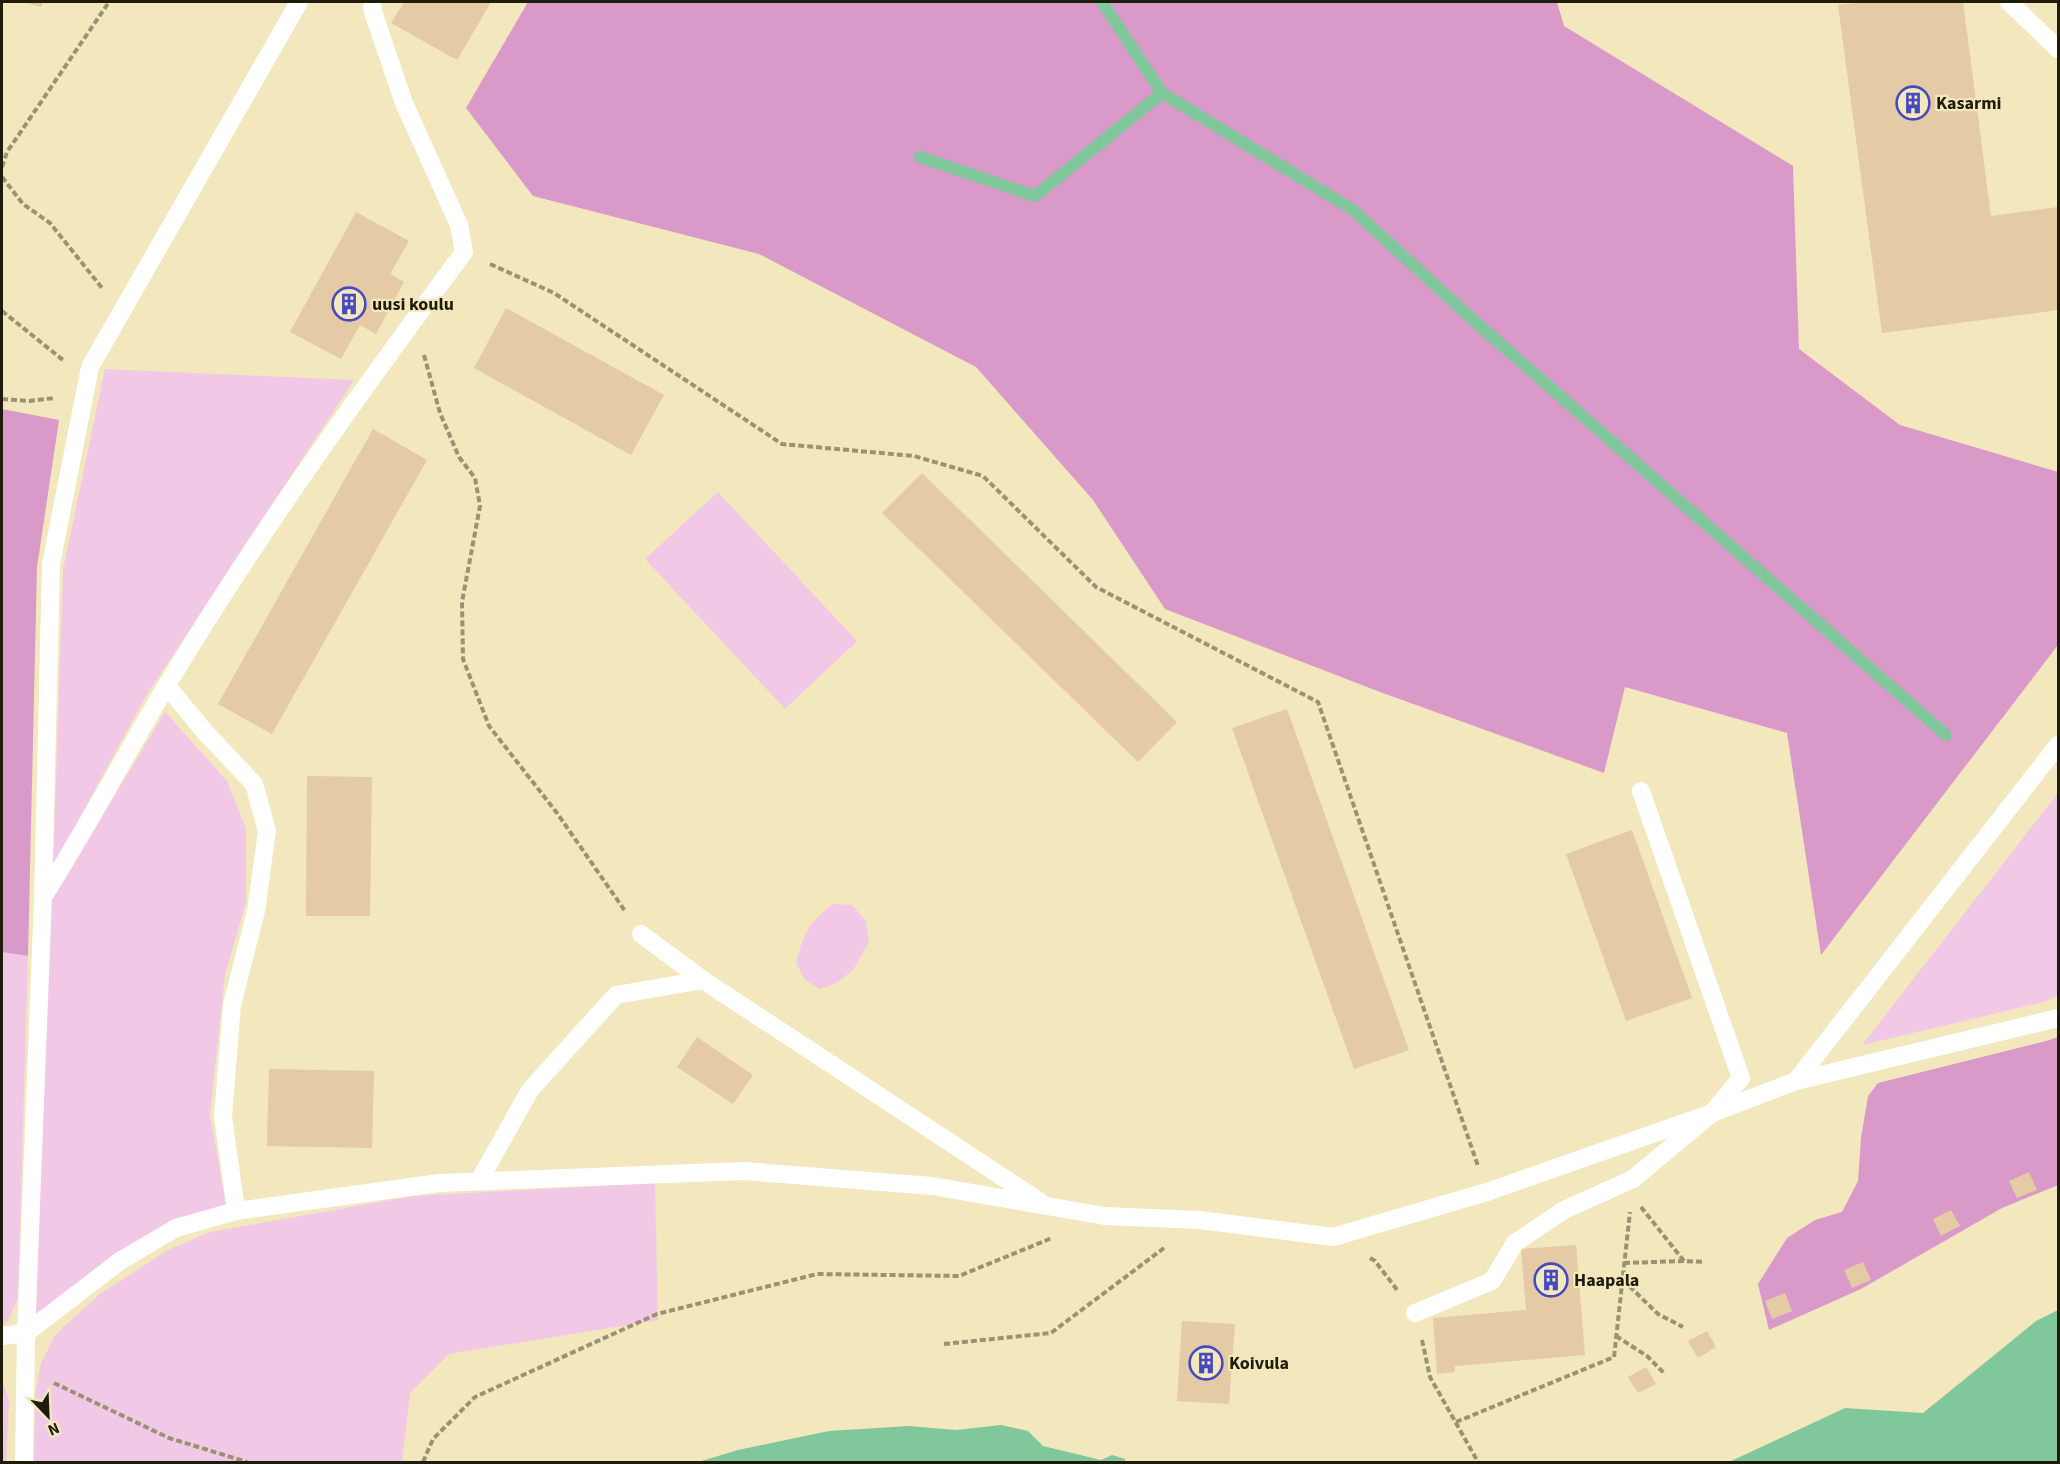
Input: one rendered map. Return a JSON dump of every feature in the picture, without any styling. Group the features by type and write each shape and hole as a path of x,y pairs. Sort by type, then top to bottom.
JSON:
{"lane":[{"path":"24,1462 26,1333 44,897 51,564 90,367 299,2"},
{"path":"44,897 81,837 166,686 275,515 464,252 459,225 404,102 373,12 372,2"},
{"path":"2009,2 2058,49"},
{"path":"166,686 254,784 267,831 256,911 232,1005 223,1116 236,1210"},
{"path":"1796,1081 2058,745"},
{"path":"1415,1313 1492,1281 1515,1243 1563,1210 1632,1187 1712,1113 1741,1078 1641,790"},
{"path":"641,934 703,980 1046,1206"},
{"path":"479,1181 530,1090 616,995 703,980"},
{"path":"2,1336 26,1333 120,1261 176,1227 236,1210 439,1183 744,1171 932,1186 1105,1216 1200,1220 1333,1237 1487,1192 1796,1081 2058,1018"}],"path":[{"path":"2,167 7,152 109,2"},
{"path":"2,177 23,204 50,223 122,312"},
{"path":"464,252 554,293 782,444 914,456 983,476 1096,587 1318,702 1487,1192"},
{"path":"2,311 67,362 90,367"},
{"path":"415,320 440,413 459,458 475,478 480,506 462,602 463,659 489,726 557,813 641,934"},
{"path":"2,399 29,401 85,393"},
{"path":"1632,1187 1683,1261"},
{"path":"1456,1422 1614,1357 1632,1187"},
{"path":"944,1344 1052,1334 1200,1220"},
{"path":"423,1462 433,1439 475,1397 657,1314 817,1274 959,1276 1053,1238"},
{"path":"1624,1263 1705,1262"},
{"path":"1622,1280 1658,1314 1683,1327"},
{"path":"1616,1336 1647,1356 1664,1373"},
{"path":"25,1369 168,1438 247,1462"}],"shaded area":[{"path":"528,2 1557,2 1564,26 1793,166 1799,349 1900,425 2058,472 2058,645 1821,955 1787,733 1625,687 1604,773 1380,692 1165,609 1093,500 976,367 759,254 533,196 466,108"},
{"path":"105,369 354,380 144,699 53,867 63,570"},
{"path":"2,409 59,420 37,567 28,956 2,952"},
{"path":"718,492 857,641 785,709 645,559"},
{"path":"165,712 227,781 246,829 246,902 225,975 210,1115 226,1205 36,1315 49,905"},
{"path":"2058,793 2058,996 2044,1002 1862,1045"},
{"path":"833,904 852,905 866,921 869,942 853,970 835,984 820,989 805,980 796,963 808,929"},
{"path":"2,952 28,956 18,1298 8,1321 2,1326"},
{"path":"2058,1037 2058,1185 2002,1208 1861,1289 1769,1330 1758,1284 1787,1238 1815,1220 1842,1212 1858,1181 1861,1138 1868,1096 1878,1083"},
{"path":"655,1183 658,1320 449,1354 410,1393 402,1462 34,1462 35,1396 41,1363 55,1335 100,1294 168,1250 210,1232 413,1196"},
{"path":"2058,1310 2058,1462 1729,1462 1845,1408 1923,1413 2036,1321"},
{"path":"2,1379 9,1400 6,1462 2,1462"},
{"path":"1001,1425 1028,1431 1043,1446 1101,1460 1112,1455 1125,1459 1125,1462 698,1462 738,1450 829,1431 909,1426 956,1430"}],"building":[{"path":"23,2 43,2 41,7"},
{"path":"404,2 491,2 457,60 391,23"},
{"name":"Kasarmi","path":"1865,2 1963,2 1991,216 2058,207 2058,310 1882,333 1838,5"},
{"name":"uusi koulu","path":"356,212 409,241 390,274 404,282 376,334 360,325 341,359 290,332"},
{"path":"506,308 664,395 631,455 474,368"},
{"path":"373,429 427,460 272,734 218,704"},
{"path":"922,473 1177,722 1138,762 882,513"},
{"path":"1287,709 1409,1050 1354,1069 1232,728"},
{"path":"307,776 372,777 370,916 306,916"},
{"path":"1632,830 1692,998 1626,1021 1566,854"},
{"path":"697,1037 753,1075 733,1104 677,1067"},
{"path":"269,1069 374,1071 372,1148 267,1146"},
{"path":"2029,1172 2037,1190 2017,1198 2009,1181"},
{"path":"1951,1210 1960,1226 1941,1236 1933,1219"},
{"name":"Haapala","path":"1576,1245 1585,1355 1455,1366 1455,1372 1437,1374 1433,1318 1526,1310 1521,1249"},
{"path":"1863,1262 1871,1280 1852,1288 1844,1270"},
{"path":"1785,1293 1792,1311 1772,1319 1765,1301"},
{"name":"Koivula","path":"1182,1321 1235,1324 1229,1404 1177,1401"},
{"path":"1707,1331 1716,1347 1698,1358 1688,1341"},
{"path":"1646,1367 1656,1384 1638,1393 1628,1377"}],"waterway":[{"path":"1102,2 1162,93 1353,210 1471,318 1946,735"},
{"path":"920,157 1035,196 1162,93"}],"place":[{"name":"Kasarmi","path":"1913,103"},
{"name":"uusi koulu","path":"349,304"},
{"name":"Haapala","path":"1551,1280"},
{"name":"Koivula","path":"1206,1363"}]}
